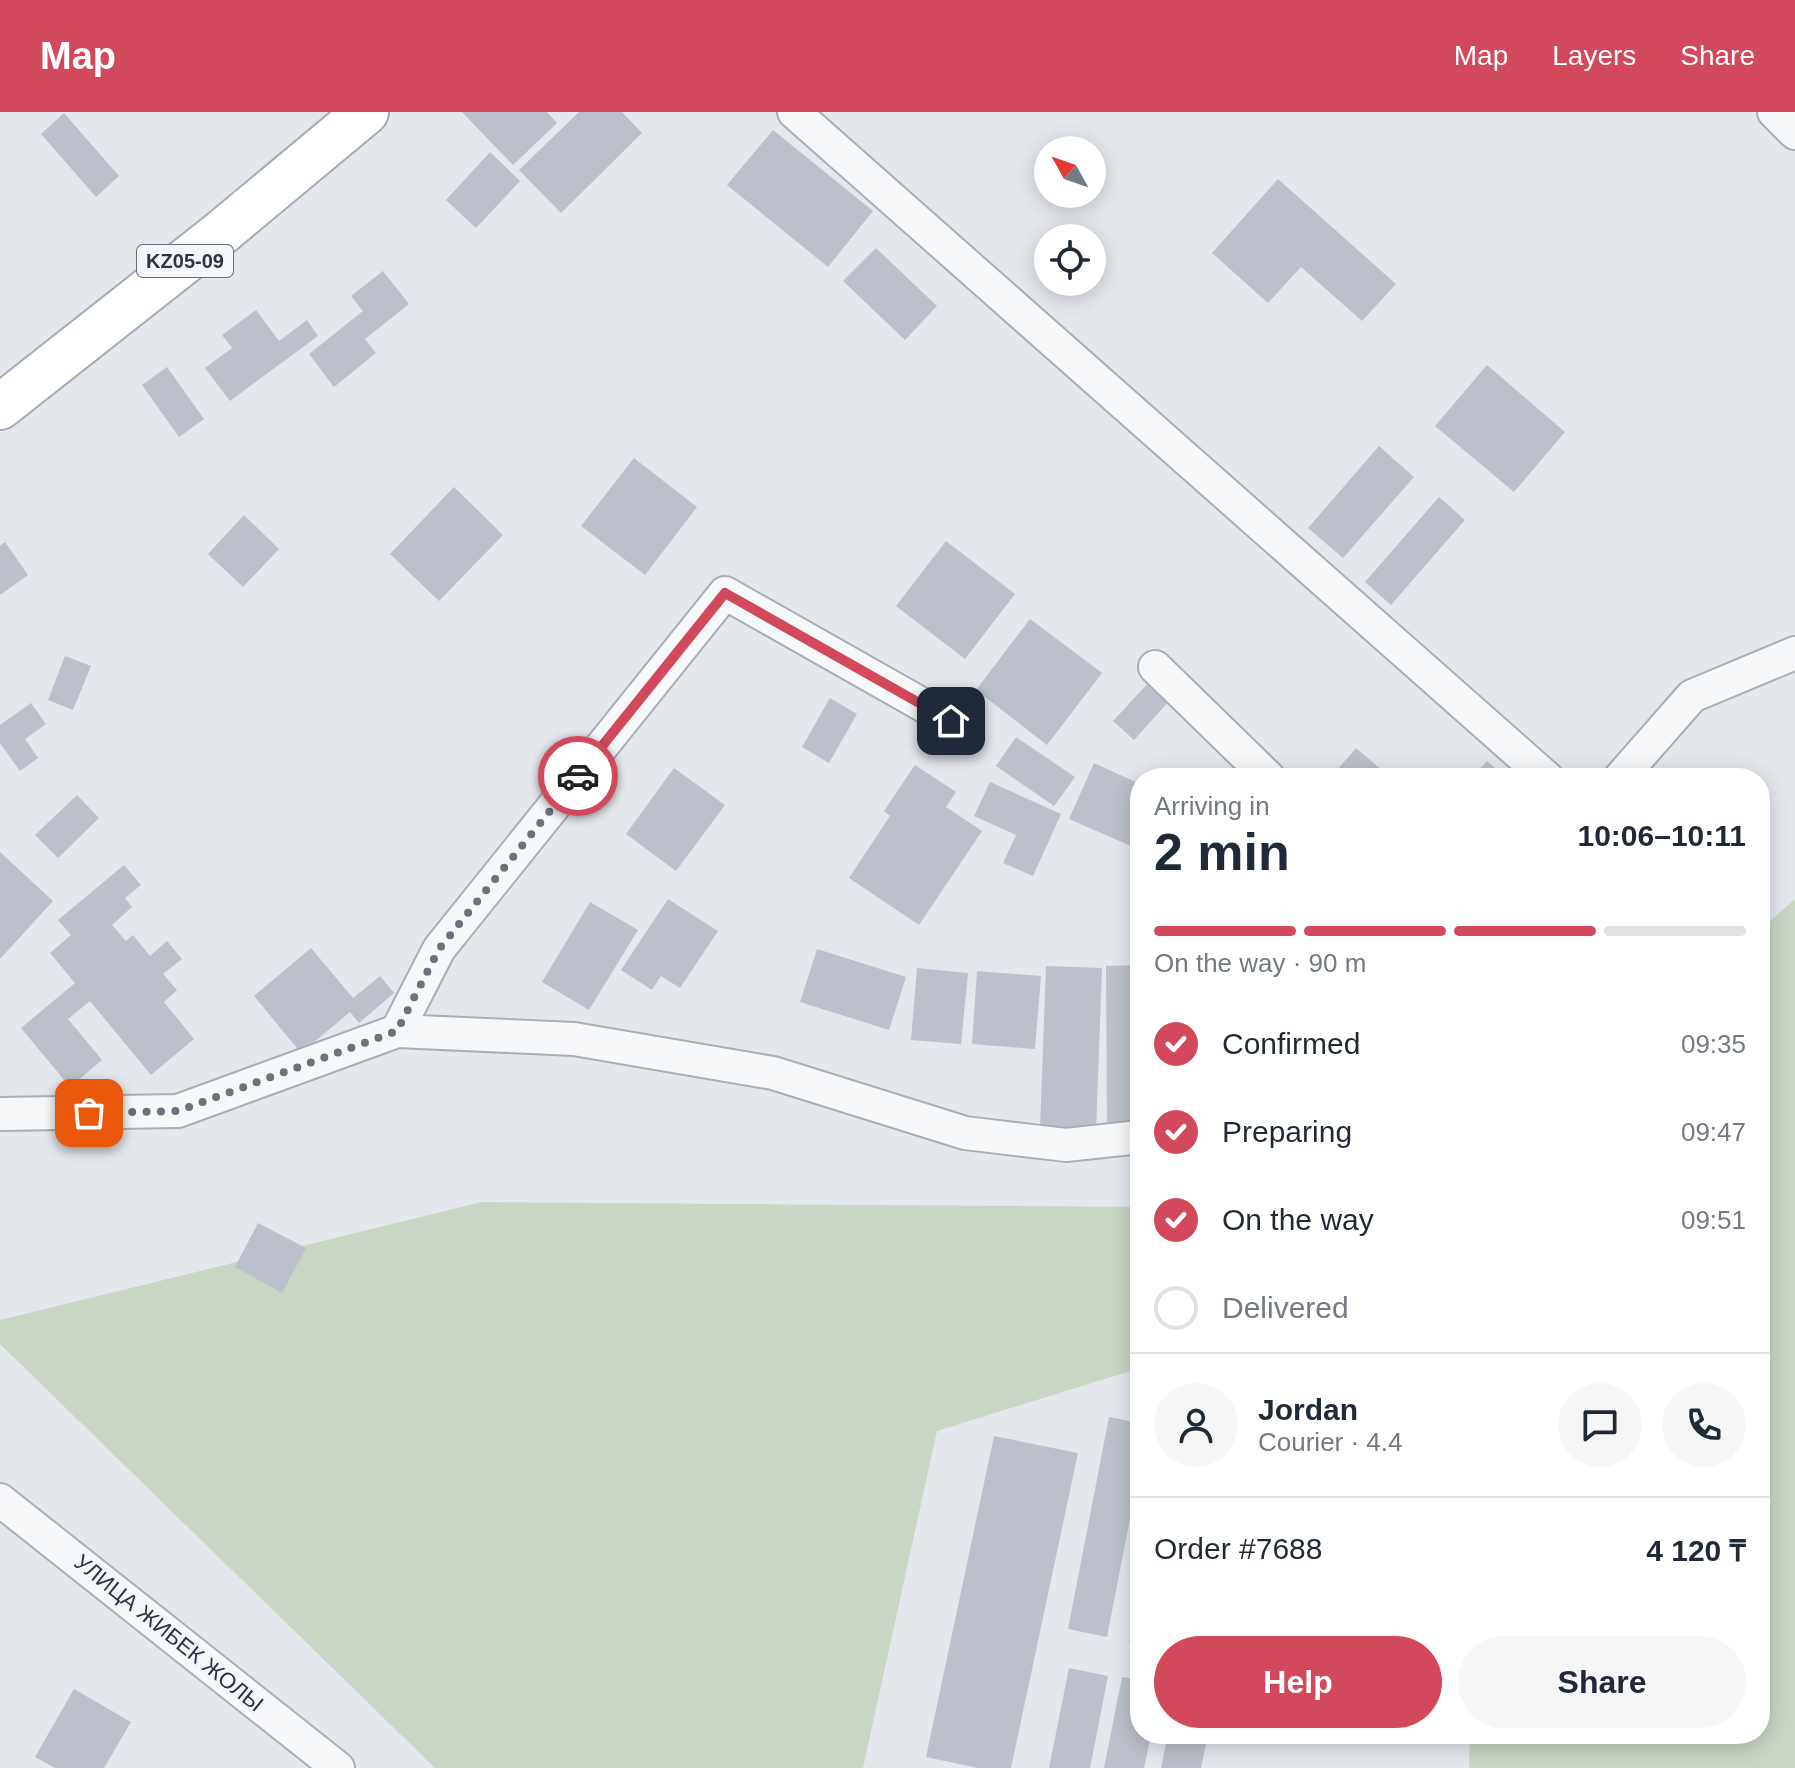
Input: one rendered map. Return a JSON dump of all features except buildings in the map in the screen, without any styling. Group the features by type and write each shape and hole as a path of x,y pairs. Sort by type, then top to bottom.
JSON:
{"main road":[{"name":"KZ05-09","path":"0,407 222,232 366,112"}],"street":[{"path":"794,112 1536,768"},
{"path":"1774,112 1795,133"},
{"path":"397,1031 439,949 725,593 951,721"},
{"path":"1629,768 1692,696 1795,653"},
{"path":"1155,667 1259,768"},
{"path":"0,1114 178,1111 397,1031 574,1039 773,1073 965,1133 1066,1145 1130,1138"},
{"name":"УЛИЦА ЖИБЕК ЖОЛЫ","path":"0,1500 338,1768"}],"green space":[{"path":"1795,899 1795,1768 1469,1768 1470,1744 1770,1744 1770,921"},
{"path":"482,1202 1130,1207 1130,1371 937,1431 863,1768 435,1768 0,1344 0,1320"}],"way so far":[{"path":"89,1113 178,1111 397,1031 439,949 578,776"}],"route":[{"path":"578,776 725,593 951,721"}]}
